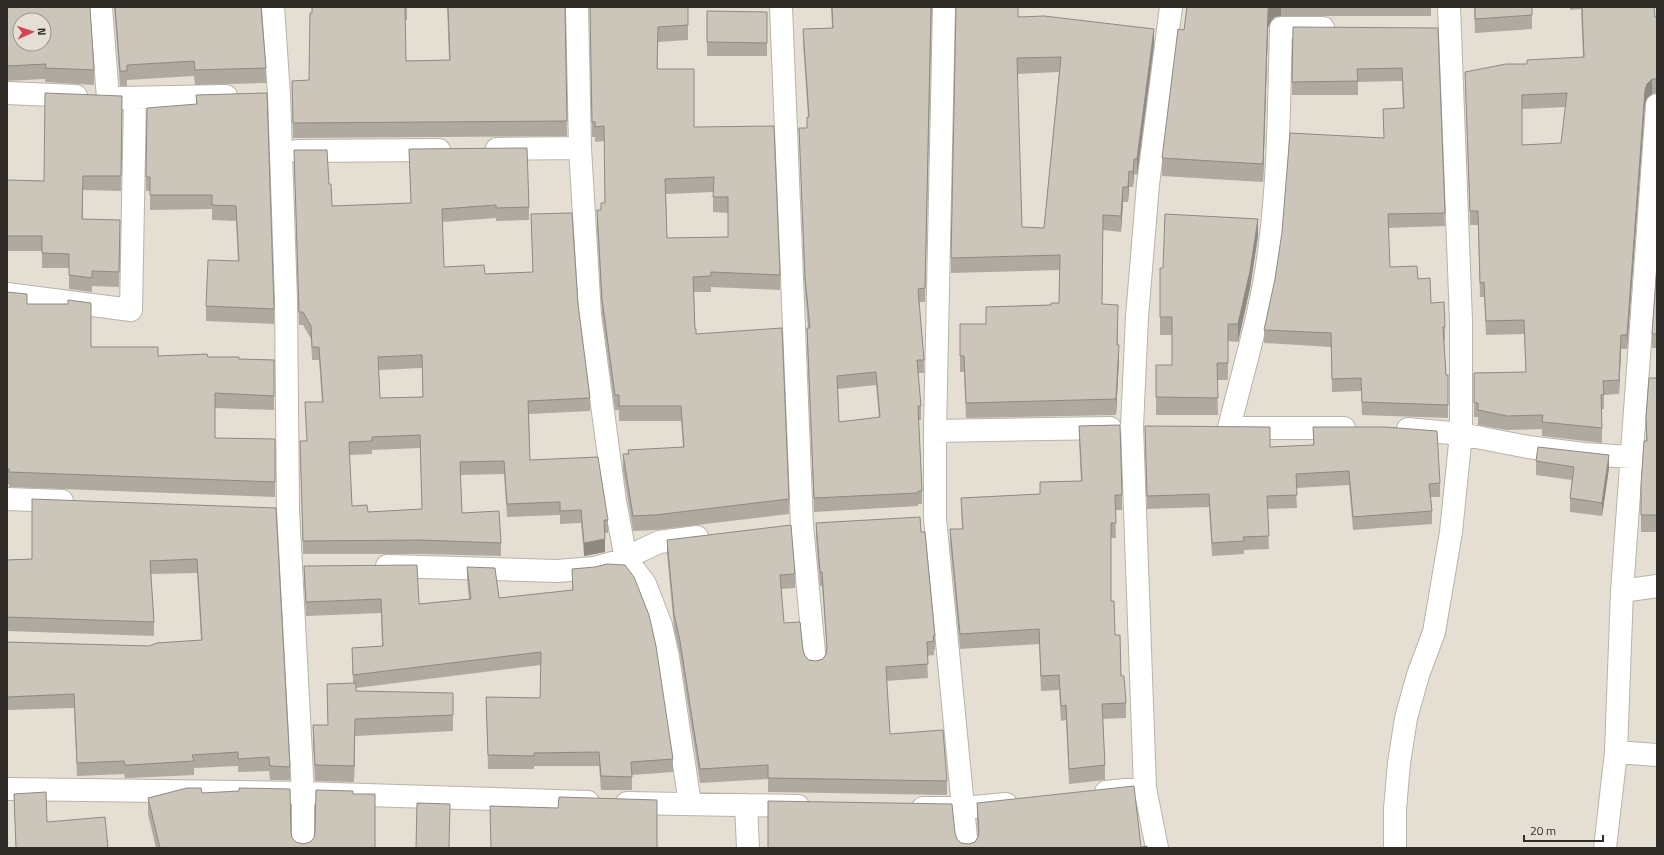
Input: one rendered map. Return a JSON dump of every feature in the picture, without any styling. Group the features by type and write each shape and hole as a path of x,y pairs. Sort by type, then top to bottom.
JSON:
{"street":[{"path":"102,7 108,98"},
{"path":"273,7 263,95 280,151 286,300 288,510 303,793 303,848"},
{"path":"577,7 580,148 590,315 614,501 626,559 645,584 662,625 690,804"},
{"path":"780,7 810,525 815,663"},
{"path":"944,7 934,431 935,518 967,848"},
{"path":"1157,848 1144,788 1132,428 1137,317 1148,184 1171,7"},
{"path":"1395,848 1395,809 1399,763 1406,718 1418,675 1434,632 1451,532 1461,434 1461,320 1449,7"},
{"path":"1228,428 1261,300 1270,244 1278,116 1281,28 1342,28"},
{"path":"1426,29 1450,29"},
{"path":"7,93 135,99 263,95"},
{"path":"7,294 131,310 135,99"},
{"path":"1605,848 1616,752 1622,590 1657,105"},
{"path":"280,151 580,148"},
{"path":"934,431 1154,428"},
{"path":"1206,428 1362,428"},
{"path":"1386,428 1461,434 1528,447 1584,454 1631,457"},
{"path":"7,499 85,502"},
{"path":"265,509 288,510"},
{"path":"912,519 935,518"},
{"path":"780,528 810,525"},
{"path":"367,567 420,566 557,571 594,568 626,559 659,542 720,534"},
{"path":"291,567 314,567"},
{"path":"1622,590 1657,586"},
{"path":"1616,752 1657,755"},
{"path":"1089,794 1144,788"},
{"path":"7,789 303,793 816,806"},
{"path":"901,807 964,808 1026,801"},
{"path":"746,805 748,848"}],"building":[{"path":"7,7 90,7 94,70 45,68 46,64 7,66"},
{"path":"115,7 261,7 266,68 195,70 194,61 127,65 127,71 120,71"},
{"path":"312,7 405,7 406,61 450,60 448,7 565,7 567,121 293,123 292,81 309,80 310,13 312,13"},
{"path":"590,7 688,7 688,25 658,27 657,69 694,69 694,127 774,126 780,275 711,272 711,276 693,277 695,329 696,334 782,328 789,499 655,515 633,516 623,454 629,454 628,450 684,447 681,406 619,406 619,395 615,395 602,299 597,210 601,210 601,203 605,203 604,126 595,127 595,122 592,122","holes":["714,177 713,197 728,197 728,237 667,238 665,179"]},
{"path":"832,7 931,7 925,288 918,289 924,360 917,360 921,406 918,406 922,491 918,491 918,493 814,498 807,328 810,328 805,278 799,128 807,128 807,117 809,117 803,29 833,28","holes":["876,372 880,417 839,422 837,376"]},
{"path":"956,7 1018,7 1018,17 1044,16 1154,29 1137,159 1134,159 1133,172 1129,171 1128,187 1123,187 1121,216 1103,215 1102,304 1118,305 1117,345 1119,345 1116,399 966,403 964,356 960,356 960,324 986,324 986,307 1051,305 1051,303 1059,303 1060,255 951,258","holes":["1061,57 1044,228 1022,227 1017,58"]},
{"path":"1187,7 1269,7 1263,164 1162,158 1178,29 1184,30"},
{"path":"1475,7 1532,7 1532,15 1475,19"},
{"path":"1582,7 1654,7 1655,17 1657,17 1657,79 1652,79 1647,84 1645,90 1627,335 1621,335 1619,380 1603,381 1604,394 1601,395 1602,428 1542,422 1543,415 1507,416 1478,410 1478,403 1474,403 1474,373 1526,372 1524,320 1486,321 1484,282 1480,283 1478,211 1470,211 1465,72 1506,64 1527,64 1527,60 1584,57","holes":["1567,93 1561,143 1522,145 1522,95"]},
{"path":"707,11 767,12 767,43 707,42"},
{"path":"1293,27 1438,28 1445,213 1388,214 1390,267 1417,266 1418,279 1430,278 1431,303 1444,302 1445,327 1443,327 1446,375 1448,375 1448,405 1362,402 1361,378 1332,379 1331,333 1264,330 1275,279 1282,232 1290,133 1384,138 1383,109 1404,108 1402,68 1357,69 1358,81 1292,82"},
{"path":"45,93 122,96 121,176 83,176 82,219 120,220 119,272 92,271 92,278 69,275 69,254 42,253 42,236 7,236 7,180 44,181"},
{"path":"267,93 274,309 206,306 208,260 239,261 236,206 212,205 212,195 150,195 150,177 146,177 147,108 197,104 196,95"},
{"path":"527,148 529,207 496,208 496,205 442,209 444,267 484,265 485,274 533,272 531,214 572,213 578,304 590,398 528,401 530,460 598,457 608,520 604,520 605,539 584,543 581,510 560,511 560,502 507,504 504,461 460,462 462,513 499,511 501,543 420,540 303,541 300,441 307,441 305,402 323,402 319,347 312,347 311,326 303,312 299,312 294,150 327,150 332,206 411,203 409,149","holes":["422,355 423,397 380,398 378,357","420,435 422,509 368,512 367,505 352,506 349,442 372,441 372,437"]},
{"path":"1165,214 1258,219 1250,271 1238,324 1228,324 1228,363 1217,363 1218,398 1156,397 1156,365 1172,365 1172,317 1160,317 1160,268 1163,268"},
{"path":"1657,265 1657,334 1652,334"},
{"path":"7,292 27,294 27,304 68,304 68,300 91,303 91,347 158,347 158,356 207,354 208,357 239,357 239,359 274,360 274,396 215,393 215,438 275,439 275,482 9,472 9,469 7,469"},
{"path":"1649,378 1657,378 1657,515 1641,515 1641,485 1644,441 1647,441 1646,417"},
{"path":"1120,425 1122,495 1115,495 1116,523 1111,523 1111,601 1114,601 1115,635 1120,635 1121,676 1124,676 1126,703 1102,704 1105,765 1069,769 1066,705 1061,706 1059,675 1041,676 1039,629 960,634 950,529 963,529 961,498 1040,494 1040,482 1082,481 1079,426"},
{"path":"1145,426 1270,427 1270,447 1314,445 1313,427 1385,427 1437,431 1440,483 1429,484 1432,511 1353,517 1349,471 1296,474 1297,495 1267,496 1269,536 1243,537 1244,541 1212,543 1209,494 1147,496"},
{"path":"1538,447 1609,455 1602,503 1570,498 1574,467 1536,461"},
{"path":"32,499 276,508 290,767 270,766 269,757 238,759 238,752 192,755 194,761 129,765 125,765 124,761 77,763 74,694 7,697 7,642 149,646 157,643 202,640 197,559 150,561 154,622 7,617 7,560 32,559"},
{"path":"920,517 921,532 925,532 935,636 933,636 934,641 927,642 928,664 886,667 890,734 943,730 947,781 768,778 768,765 700,769 680,641 674,614 667,540 791,525 795,574 780,575 784,623 800,622 805,656 809,660 816,661 823,659 827,648 822,572 820,572 816,523"},
{"path":"607,564 625,565 634,577 649,615 656,646 673,759 631,762 632,777 601,776 599,752 534,753 534,756 488,755 486,697 540,698 541,652 353,675 352,648 383,646 381,599 306,602 304,566 417,565 419,604 471,599 467,567 495,568 499,598 573,590 572,569 595,567"},
{"path":"356,683 356,691 453,693 453,715 355,719 354,766 315,765 313,725 328,725 327,684"},
{"path":"1134,786 1141,847 1147,846 1147,848 768,848 768,801 952,804 957,839 961,843 969,844 975,842 978,837 977,803"},
{"path":"187,788 201,788 202,793 239,791 239,788 290,789 292,838 296,842 303,844 310,842 314,838 316,790 353,791 353,794 375,794 375,848 160,848 148,798"},
{"path":"46,792 47,822 105,817 108,848 16,848 14,794"},
{"path":"559,797 657,800 657,848 491,848 490,806 558,808"},
{"path":"417,803 450,804 449,848 416,848"}]}
